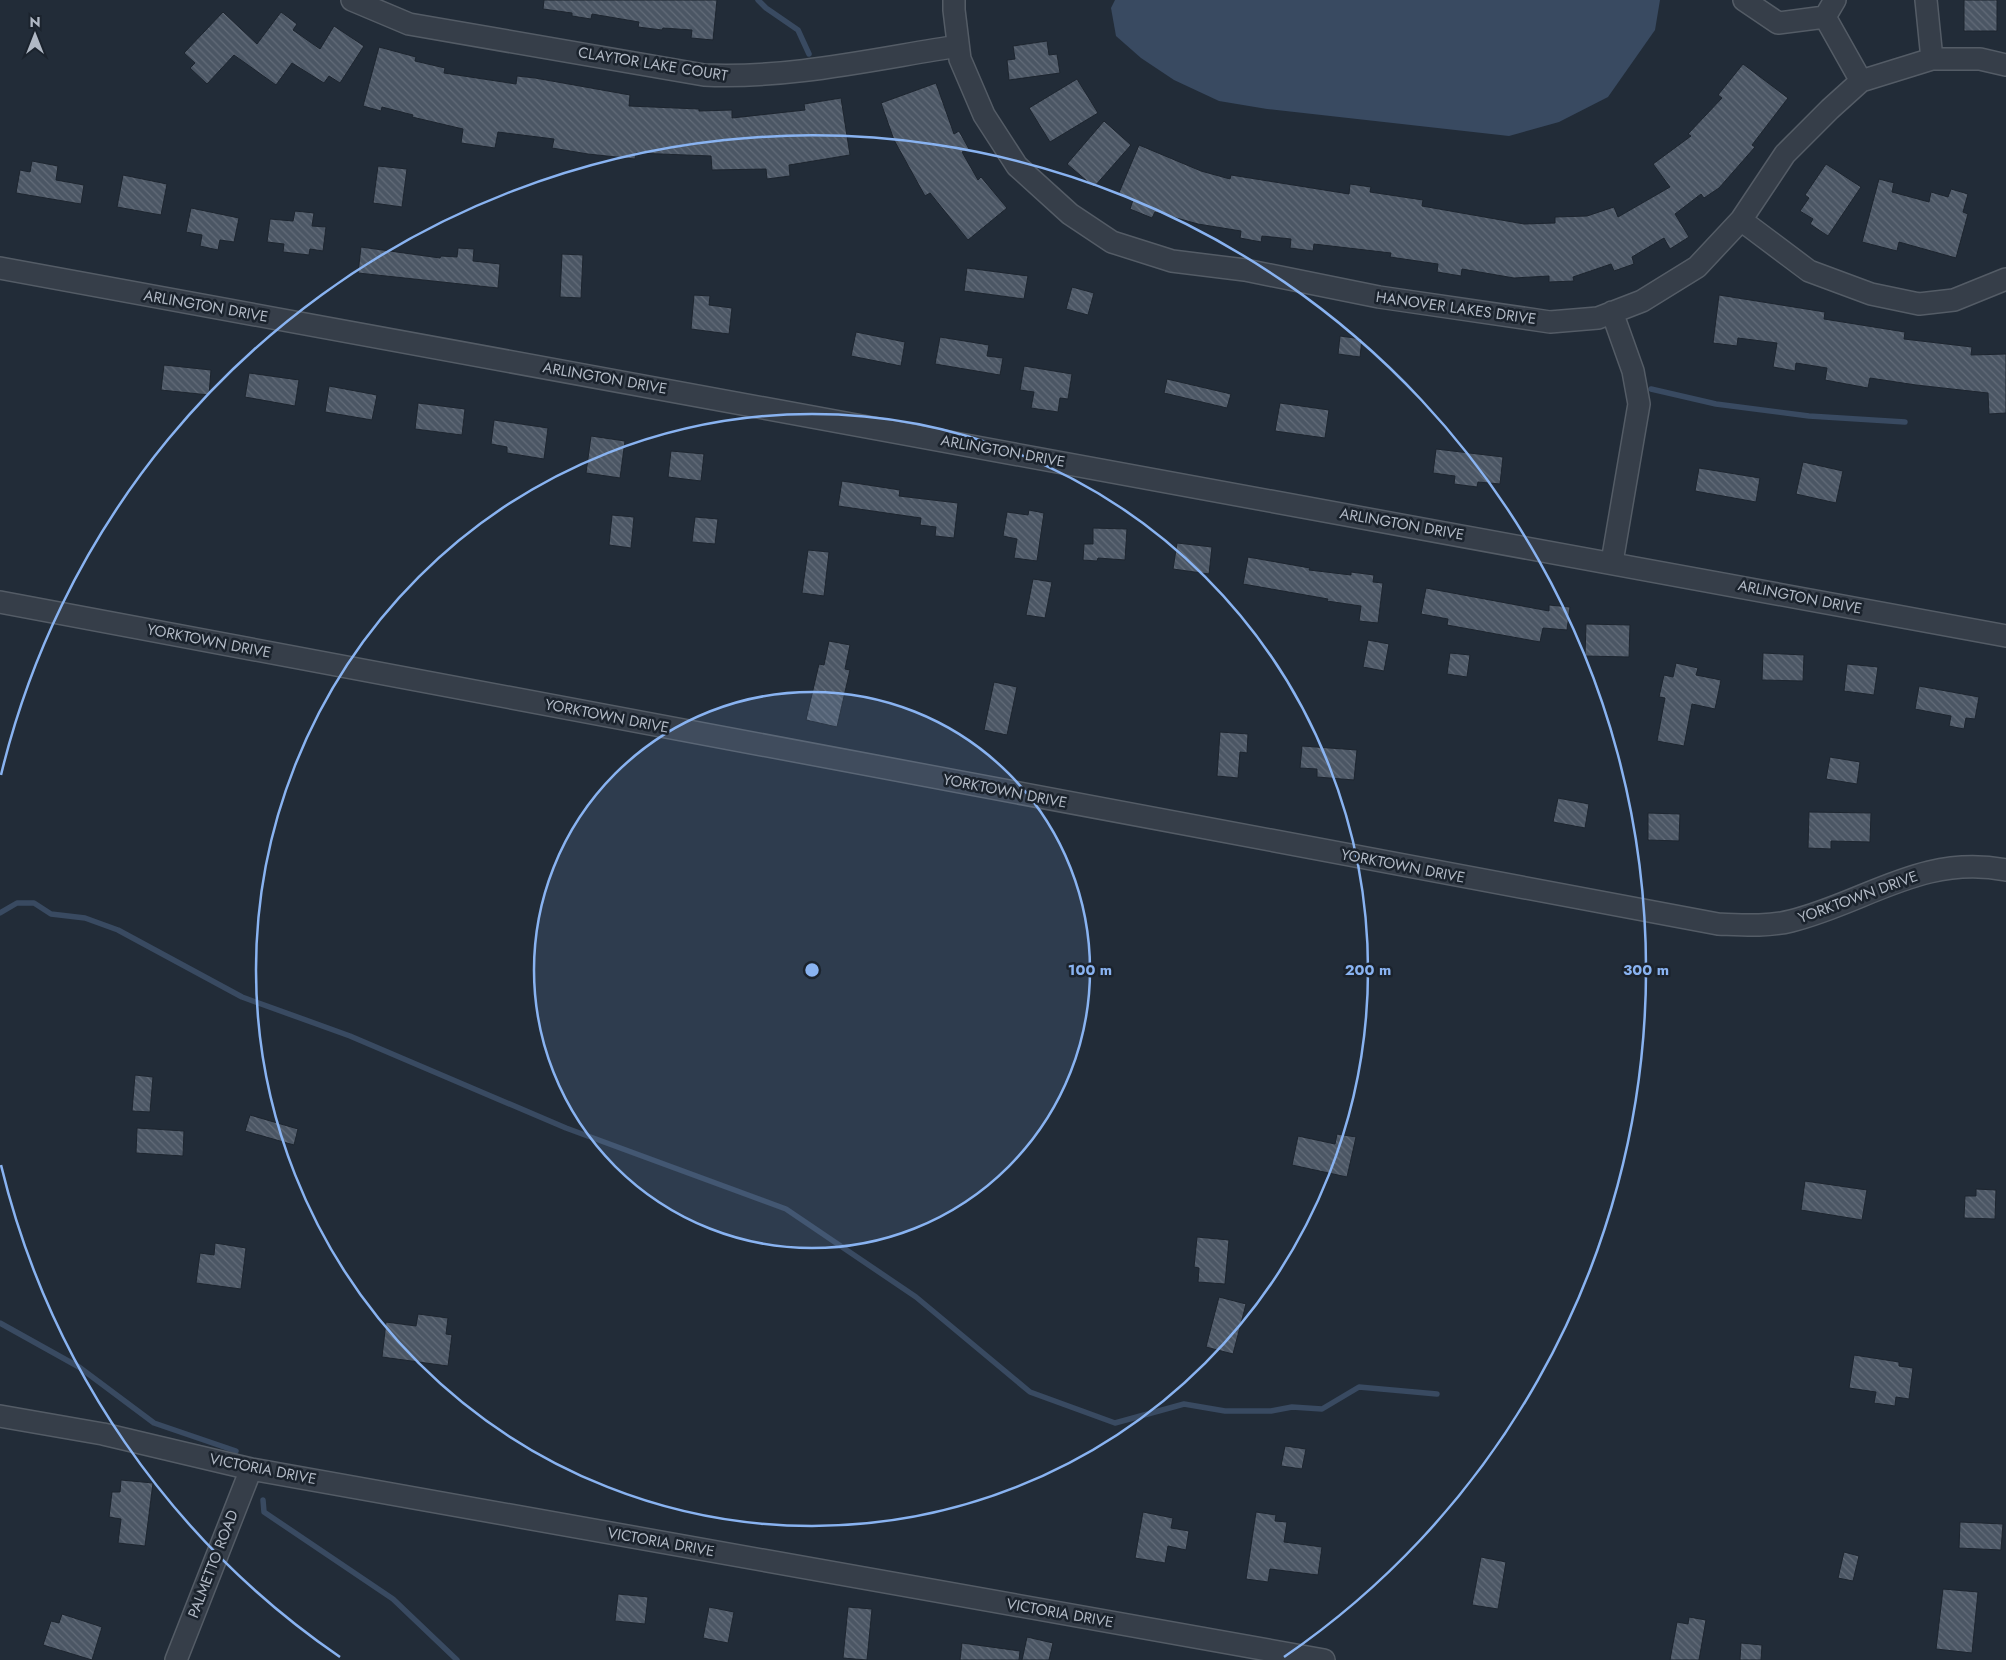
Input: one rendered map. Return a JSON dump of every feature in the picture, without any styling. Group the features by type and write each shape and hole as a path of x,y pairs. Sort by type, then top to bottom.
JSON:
{"street":[{"name":"CLAYTOR LAKE COURT","path":"352,0 409,24 704,75 739,77 778,74 958,46"},
{"name":"HANOVER LAKES DRIVE","path":"954,0 960,59 984,115 1017,166 1070,214 1112,242 1172,261 1245,270 1379,297 1550,322 1598,318 1642,301 1697,267 1741,220 1784,154 1830,108 1861,81 1932,58 1980,60 2006,65"},
{"path":"1744,0 1778,23 1830,8 1861,81"},
{"path":"1926,0 1932,58"},
{"path":"1741,220 1809,271 1871,294 1919,304 1954,300 2006,280"},
{"name":"ARLINGTON DRIVE","path":"0,268 1612,562 2006,636"},
{"path":"1612,312 1634,371 1639,404 1612,562"},
{"name":"YORKTOWN DRIVE","path":"0,602 1718,924 1758,926 1789,922 1823,912 1916,874 1953,867 1992,867 2006,870"},
{"name":"VICTORIA DRIVE","path":"0,1416 103,1434 251,1469 1324,1660"},
{"name":"PALMETTO ROAD","path":"176,1660 251,1469"}],"water":[{"path":"1115,0 1660,0 1655,30 1608,97 1559,122 1509,136 1267,109 1219,101 1174,80 1141,58 1116,36 1111,8"}],"building":[{"path":"544,0 717,0 713,40 691,38 692,30 663,28 662,30 638,27 639,22 592,14 591,19 572,16 572,13 543,9"},
{"path":"1964,0 1997,0 1997,31 1964,31"},
{"path":"223,12 257,44 281,12 297,24 293,30 320,49 334,26 364,46 340,83 329,76 324,83 292,63 276,85 234,55 207,84 190,68 195,63 184,53"},
{"path":"1047,41 1049,55 1057,54 1060,73 1009,80 1007,60 1015,59 1013,46"},
{"path":"379,47 416,57 415,61 445,68 444,73 516,84 517,76 535,78 630,95 629,106 699,109 699,111 732,110 732,118 805,110 804,104 841,98 850,155 789,165 790,176 767,179 766,169 712,170 711,156 636,153 635,159 588,154 552,148 554,139 498,132 495,148 461,143 463,129 412,117 413,115 382,107 381,111 363,106"},
{"path":"1743,64 1788,98 1752,145 1755,147 1719,188 1704,198 1701,194 1675,214 1689,237 1670,249 1664,238 1632,257 1634,264 1614,271 1611,264 1573,277 1574,281 1549,282 1549,276 1514,278 1462,269 1461,276 1437,272 1438,264 1390,257 1391,253 1314,244 1313,251 1290,248 1291,239 1262,236 1261,242 1240,238 1241,231 1198,224 1155,212 1152,218 1130,209 1133,200 1118,195 1139,145 1201,171 1230,179 1231,175 1349,194 1350,184 1371,187 1370,192 1423,200 1422,206 1524,224 1555,223 1555,217 1587,216 1614,207 1618,217 1670,187 1653,164 1691,136 1688,134 1722,98 1718,95"},
{"path":"1077,79 1098,113 1050,142 1029,108"},
{"path":"936,83 954,134 959,131 969,149 962,152 978,180 981,177 1007,208 968,240 930,193 925,196 894,140 881,103"},
{"path":"1104,121 1131,145 1094,187 1067,164"},
{"path":"32,161 58,166 56,180 84,185 81,204 16,193 20,170 30,172"},
{"path":"1826,164 1861,187 1828,236 1810,224 1813,219 1800,211 1809,198 1805,195"},
{"path":"378,166 407,169 402,207 373,203"},
{"path":"123,175 167,184 161,215 117,207"},
{"path":"1879,179 1894,183 1892,192 1929,202 1931,192 1948,197 1951,189 1968,194 1963,212 1968,214 1956,258 1899,242 1897,251 1862,242"},
{"path":"191,208 239,218 234,242 220,240 218,250 200,246 202,235 186,232"},
{"path":"295,211 314,213 312,226 326,227 323,251 310,249 309,255 283,252 284,244 267,242 270,219 293,221"},
{"path":"361,247 440,258 441,256 457,257 458,248 474,249 473,261 500,264 498,288 358,273"},
{"path":"562,254 583,255 581,298 560,297"},
{"path":"967,268 1028,276 1024,299 964,291"},
{"path":"1072,287 1094,293 1088,315 1066,309"},
{"path":"694,295 710,296 709,305 732,308 729,334 691,329"},
{"path":"1719,295 1825,312 1824,319 1905,332 1904,339 1972,347 1971,355 2006,354 2006,413 1989,414 1988,393 1870,378 1868,388 1825,380 1827,368 1796,363 1795,371 1773,367 1777,343 1738,338 1737,346 1713,343"},
{"path":"856,332 905,342 901,366 851,356"},
{"path":"1340,336 1362,339 1360,357 1338,354"},
{"path":"940,337 989,345 987,356 1003,358 1000,375 935,364"},
{"path":"164,365 211,370 209,395 161,390"},
{"path":"1024,366 1072,374 1068,399 1060,398 1058,412 1031,408 1034,392 1020,390"},
{"path":"249,373 299,380 295,406 245,397"},
{"path":"1167,379 1231,394 1227,408 1164,393"},
{"path":"329,386 377,395 372,420 325,412"},
{"path":"418,403 465,409 462,435 415,429"},
{"path":"1280,403 1329,410 1325,438 1275,431"},
{"path":"494,420 548,428 544,459 507,453 507,447 491,444"},
{"path":"591,436 625,441 620,478 586,473"},
{"path":"1436,449 1503,457 1500,484 1478,482 1477,487 1454,484 1455,476 1433,473"},
{"path":"671,451 704,454 701,481 668,477"},
{"path":"1803,462 1843,471 1836,503 1796,494"},
{"path":"1699,468 1760,478 1756,502 1695,491"},
{"path":"842,481 900,490 899,496 958,503 954,538 935,536 936,527 920,525 921,518 838,506"},
{"path":"1029,510 1044,513 1037,561 1014,558 1017,539 1003,536 1007,512 1028,515"},
{"path":"612,515 634,517 631,548 609,545"},
{"path":"695,517 718,519 715,544 692,542"},
{"path":"1093,528 1127,529 1125,560 1098,558 1097,561 1083,560 1084,544 1093,544"},
{"path":"1177,543 1212,547 1209,574 1173,569"},
{"path":"808,550 829,552 824,596 802,593"},
{"path":"1248,557 1310,568 1309,570 1351,575 1351,572 1374,575 1373,582 1383,583 1378,623 1359,621 1361,606 1243,584"},
{"path":"1033,579 1052,582 1045,618 1026,615"},
{"path":"1426,588 1549,611 1549,605 1570,607 1567,630 1543,628 1540,642 1447,625 1448,619 1421,614"},
{"path":"1586,624 1630,625 1629,657 1585,656"},
{"path":"1368,640 1389,644 1384,671 1363,667"},
{"path":"829,641 850,645 845,669 850,670 837,727 806,720 819,664 824,665"},
{"path":"1450,653 1470,655 1467,677 1447,674"},
{"path":"1763,653 1804,655 1803,681 1762,680"},
{"path":"1676,663 1698,668 1696,675 1721,680 1715,709 1692,704 1684,746 1657,741 1665,698 1659,697 1664,675 1673,677"},
{"path":"1847,664 1878,667 1874,695 1844,691"},
{"path":"994,682 1017,687 1007,735 984,730"},
{"path":"1919,686 1979,697 1975,719 1966,718 1964,729 1949,726 1951,716 1915,709"},
{"path":"1220,732 1248,734 1247,753 1240,752 1238,778 1217,776"},
{"path":"1302,746 1357,750 1354,780 1317,777 1317,769 1300,768"},
{"path":"1830,757 1860,762 1857,784 1826,779"},
{"path":"1558,798 1589,804 1585,828 1553,822"},
{"path":"1809,812 1871,813 1870,842 1831,841 1831,849 1808,848"},
{"path":"1648,813 1680,814 1679,841 1648,840"},
{"path":"135,1075 153,1077 150,1112 132,1111"},
{"path":"250,1115 298,1129 294,1145 245,1131"},
{"path":"137,1128 184,1131 183,1156 136,1153"},
{"path":"1337,1134 1356,1137 1347,1177 1292,1165 1298,1136 1335,1144"},
{"path":"1805,1181 1867,1190 1862,1220 1801,1210"},
{"path":"1976,1189 1996,1190 1995,1219 1964,1218 1965,1196 1976,1196"},
{"path":"1197,1237 1229,1240 1225,1284 1198,1282 1199,1268 1194,1267"},
{"path":"215,1243 246,1248 241,1289 196,1283 200,1253 214,1255"},
{"path":"1219,1297 1246,1304 1233,1354 1206,1347"},
{"path":"418,1314 448,1318 446,1334 452,1335 448,1366 382,1357 386,1322 416,1326"},
{"path":"1854,1355 1899,1362 1899,1366 1913,1368 1909,1399 1896,1397 1895,1406 1874,1403 1876,1392 1849,1388"},
{"path":"1285,1446 1306,1449 1302,1469 1281,1466"},
{"path":"121,1480 153,1483 145,1546 118,1543 121,1519 109,1517 112,1492 120,1492"},
{"path":"1143,1512 1173,1518 1171,1528 1189,1531 1186,1550 1168,1546 1165,1563 1135,1558"},
{"path":"1256,1512 1276,1515 1275,1521 1287,1522 1284,1542 1322,1547 1318,1575 1270,1569 1268,1582 1246,1579"},
{"path":"1960,1522 2003,1524 2001,1550 1959,1548"},
{"path":"1844,1552 1859,1556 1853,1581 1838,1578"},
{"path":"1481,1557 1506,1562 1498,1609 1472,1605"},
{"path":"1943,1589 1978,1592 1972,1653 1936,1649"},
{"path":"618,1594 648,1597 645,1624 615,1621"},
{"path":"709,1607 734,1612 728,1643 703,1638"},
{"path":"848,1607 872,1609 867,1660 843,1658"},
{"path":"62,1614 102,1627 92,1660 43,1645 51,1621 59,1623"},
{"path":"1689,1617 1706,1620 1699,1660 1670,1660 1677,1622 1688,1624"},
{"path":"1027,1637 1053,1643 1049,1660 1022,1660"},
{"path":"962,1643 1020,1651 1019,1660 960,1660"},
{"path":"1741,1643 1762,1645 1761,1660 1740,1660"}],"waterway":[{"path":"758,0 766,8 798,30 809,54"},
{"path":"1651,389 1716,404 1809,416 1905,422"},
{"path":"0,913 17,903 34,903 51,914 85,918 118,930 242,997 350,1036 566,1128 786,1209 916,1297 1030,1392 1115,1423 1184,1404 1225,1411 1271,1411 1292,1407 1322,1409 1359,1387 1437,1394"},
{"path":"0,1323 79,1367 154,1423 236,1451"},
{"path":"263,1500 264,1512 393,1599 457,1660"}]}
